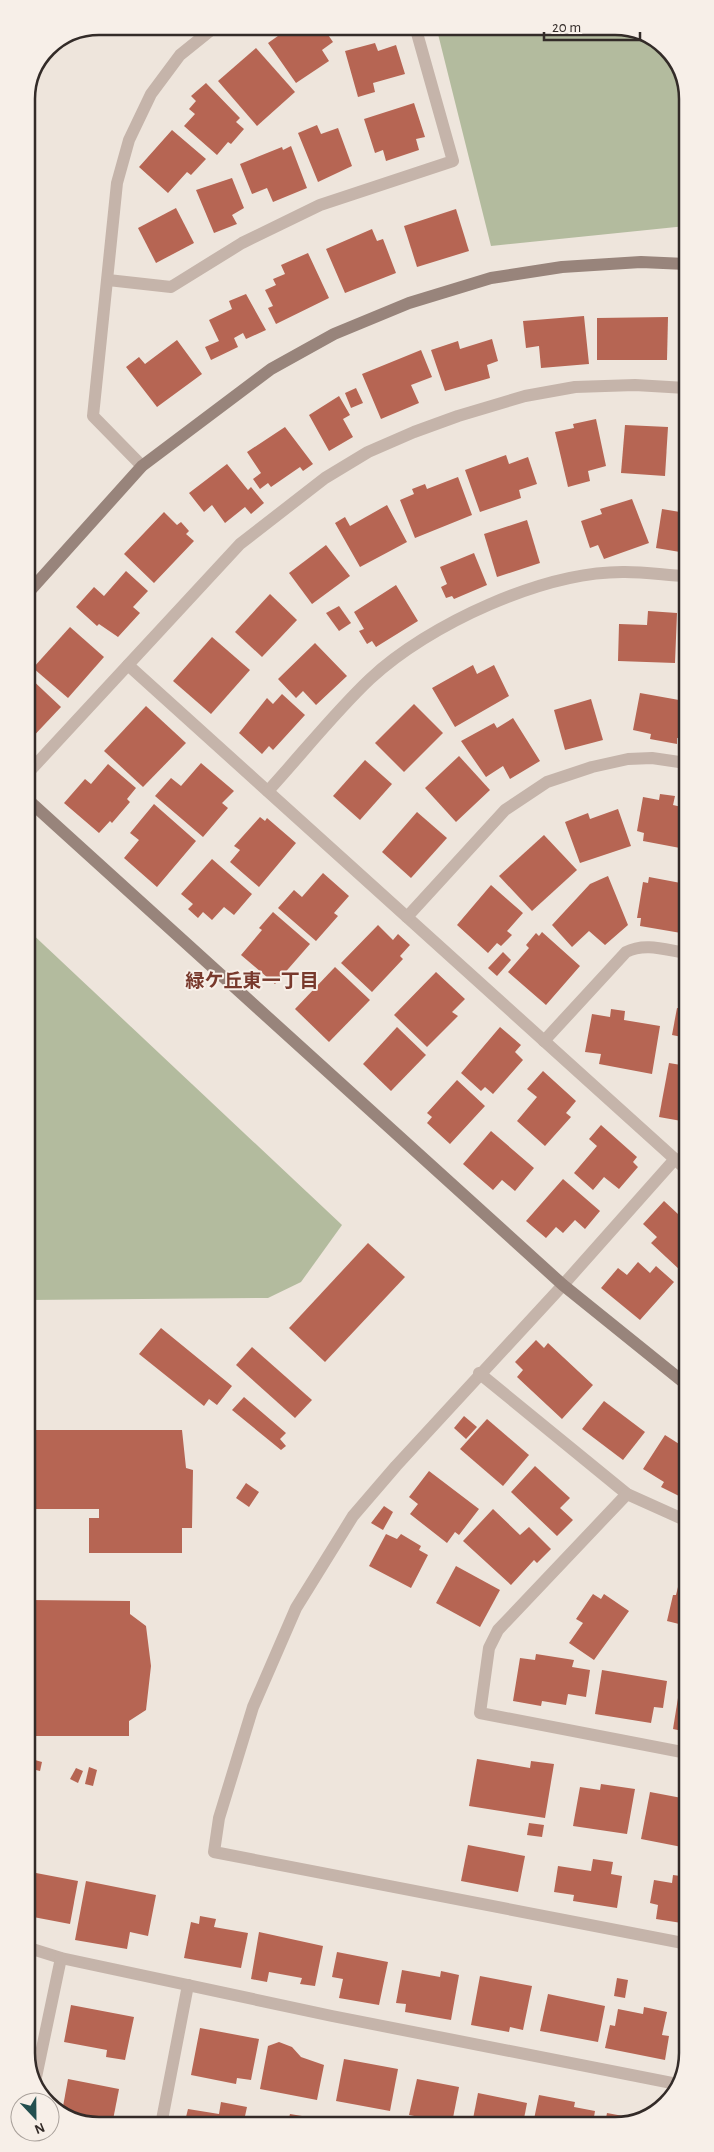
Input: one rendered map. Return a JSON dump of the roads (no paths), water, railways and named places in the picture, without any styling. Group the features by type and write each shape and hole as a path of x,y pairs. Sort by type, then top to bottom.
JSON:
{"street":[{"path":"142,466 93,416 117,183 129,140 151,94 180,55 205,35"},
{"path":"108,280 171,287 242,244 320,205 452,161 417,35"},
{"path":"35,585 142,466 271,369 334,334 409,303 491,278 562,267 641,262 679,264"},
{"path":"35,765 240,544 325,478 368,452 458,416 525,396 575,387 635,385 679,388"},
{"path":"268,791 371,678 430,633 482,607 528,590 578,577 624,572 679,576"},
{"path":"128,665 679,1163"},
{"path":"407,917 505,810 547,782 592,766 628,759 652,758 679,762"},
{"path":"35,806 563,1285 679,1379"},
{"path":"544,1041 626,952 636,947 679,953"},
{"path":"675,1159 563,1285 479,1373 353,1516 296,1608 253,1707 219,1818 214,1852 679,1942"},
{"path":"479,1373 627,1494 679,1517"},
{"path":"627,1494 498,1630 489,1648 480,1713 679,1751"},
{"path":"35,1950 61,1958 332,2016 671,2083"},
{"path":"37,2070 61,1958"},
{"path":"163,2117 188,1985"}],"district":[{"name":"緑ケ丘東一丁目","path":"252,980"}]}
